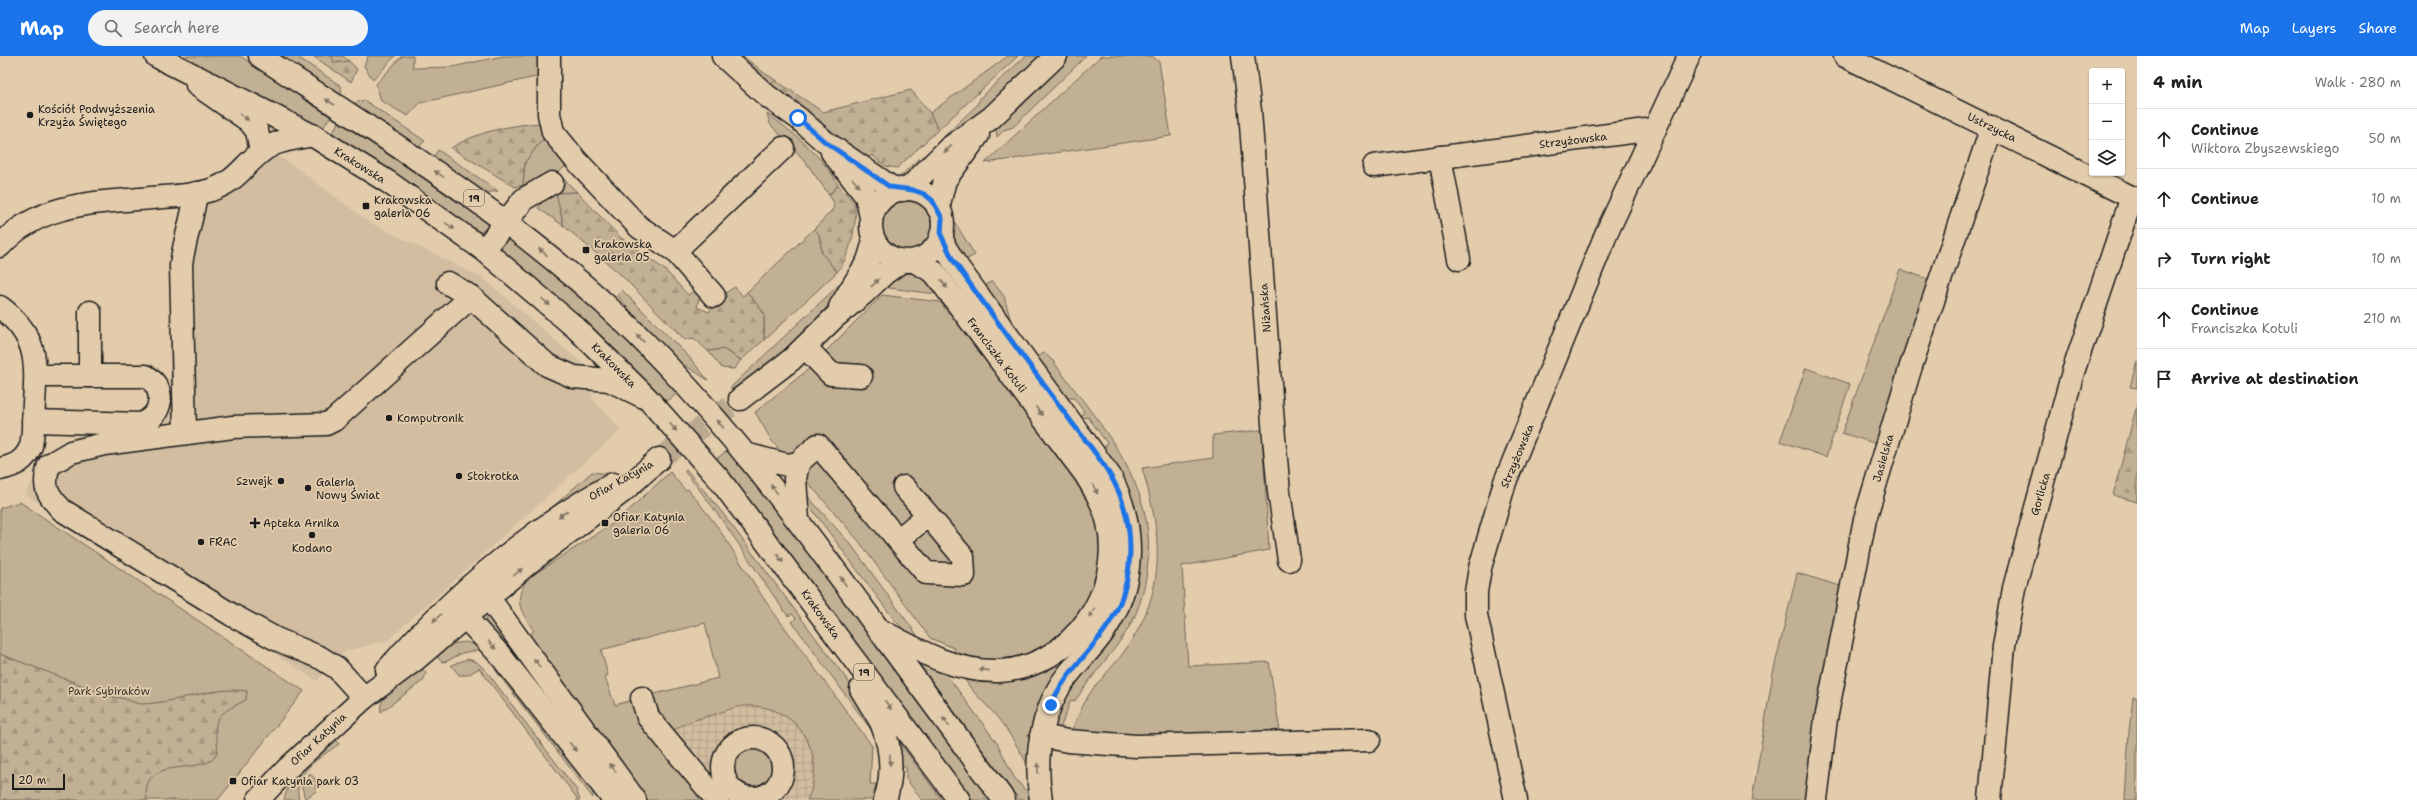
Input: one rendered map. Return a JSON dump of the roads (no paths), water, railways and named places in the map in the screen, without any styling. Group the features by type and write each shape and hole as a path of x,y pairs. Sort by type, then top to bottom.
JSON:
{"street":[{"name":"Krakowska","path":"155,56 312,135 388,182 484,250 570,323 647,398 720,480 824,617 958,800"},
{"path":"155,56 249,120 257,130 261,152"},
{"name":"19","path":"260,56 420,161 506,222 621,320 697,398 745,454 798,520 1004,800"},
{"path":"550,56 549,114 553,132 575,159 639,227 675,251 714,296"},
{"path":"723,56 749,83 824,141 890,187 924,194 938,208 942,218 941,235 932,251 885,273 863,294 835,317 805,347 740,400"},
{"path":"908,261 886,255 874,241 870,225 871,217 876,207 883,198 893,192 906,190 952,145 991,118 1056,56"},
{"name":"Niżańska","path":"1243,56 1251,125 1276,461 1289,560"},
{"name":"Strzyżowska","path":"1516,800 1476,615 1476,592 1480,568 1505,482 1607,232 1689,56"},
{"name":"Ustrzycka","path":"1846,56 1992,127 2134,199"},
{"path":"938,208 945,180 991,118"},
{"name":"Jasielska","path":"1816,800 1826,719 1865,520 1911,366 1992,127"},
{"name":"Strzyżowska","path":"1374,166 1654,129"},
{"path":"0,246 21,225 53,211 106,203 196,193 218,187 232,179 261,152 279,142 312,135"},
{"path":"824,141 866,196 871,217"},
{"path":"675,251 783,148"},
{"path":"1440,157 1459,259"},
{"path":"484,250 524,199 552,183"},
{"path":"185,433 181,265 184,243 195,205 196,193"},
{"name":"Gorlicka","path":"1990,800 2004,646 2014,588 2074,372 2134,199"},
{"name":"Franciszka Kotuli","path":"941,235 945,247 954,262 1081,451"},
{"path":"835,317 868,261 874,241"},
{"name":"Franciszka Kotuli","path":"908,261 929,267 938,277 1081,451 1110,476 1125,510 1130,548 1126,582 1121,600 1102,634 1067,676 1055,694 1041,736 1038,770 1041,800"},
{"path":"448,283 471,297 547,365 574,377 609,380 647,398"},
{"path":"364,698 336,668 322,658 276,638 232,615 62,510 48,495 45,478 49,465 71,452 104,444 233,427 326,424 334,420 471,297"},
{"path":"0,307 19,324 31,342 35,359 36,376 32,440 27,455 19,462 0,469"},
{"path":"90,312 90,376"},
{"path":"805,347 831,374 861,376"},
{"path":"33,421 141,424 151,420 156,414 159,404 158,387 154,381 146,376 36,376"},
{"path":"745,454 783,465 798,463 818,445 927,574 964,575 963,557 904,487"},
{"path":"878,629 942,661 986,670 1014,669 1029,666 1052,656 1072,640 1085,625 1100,599 1107,575 1110,547 1108,524 1102,504 1081,451"},
{"path":"27,455 49,465"},
{"name":"Ofiar Katynia","path":"258,800 287,769 364,698 415,660 531,561 622,492 659,459 596,493 546,525 466,591 410,643 364,698"},
{"path":"798,463 795,479 798,520"},
{"path":"898,540 928,515"},
{"path":"614,800 500,655 465,617 466,591 488,597 635,800"},
{"path":"824,617 846,663 881,722 891,754 889,781 885,800"},
{"path":"642,698 648,717 717,800"},
{"path":"1041,736 1097,745 1136,746 1369,740"}],"tunnel":[{"path":"659,459 740,399"}],"place":[{"name":"Kościół Podwyższenia Krzyża Świętego","path":"30,115"},
{"name":"Krakowska galeria 06","path":"366,206"},
{"name":"Krakowska galeria 05","path":"586,250"},
{"name":"Komputronik","path":"389,418"},
{"name":"Stokrotka","path":"459,476"},
{"name":"Szwejk","path":"281,481"},
{"name":"Galeria Nowy Świat","path":"308,488"},
{"name":"Apteka Arnika","path":"255,523"},
{"name":"Ofiar Katynia galeria 06","path":"605,523"},
{"name":"Kodano","path":"312,535"},
{"name":"FRAC","path":"201,542"},
{"name":"Ofiar Katynia park 03","path":"233,781"}],"park label":[{"name":"Park Sybiraków","path":"109,691"}]}
